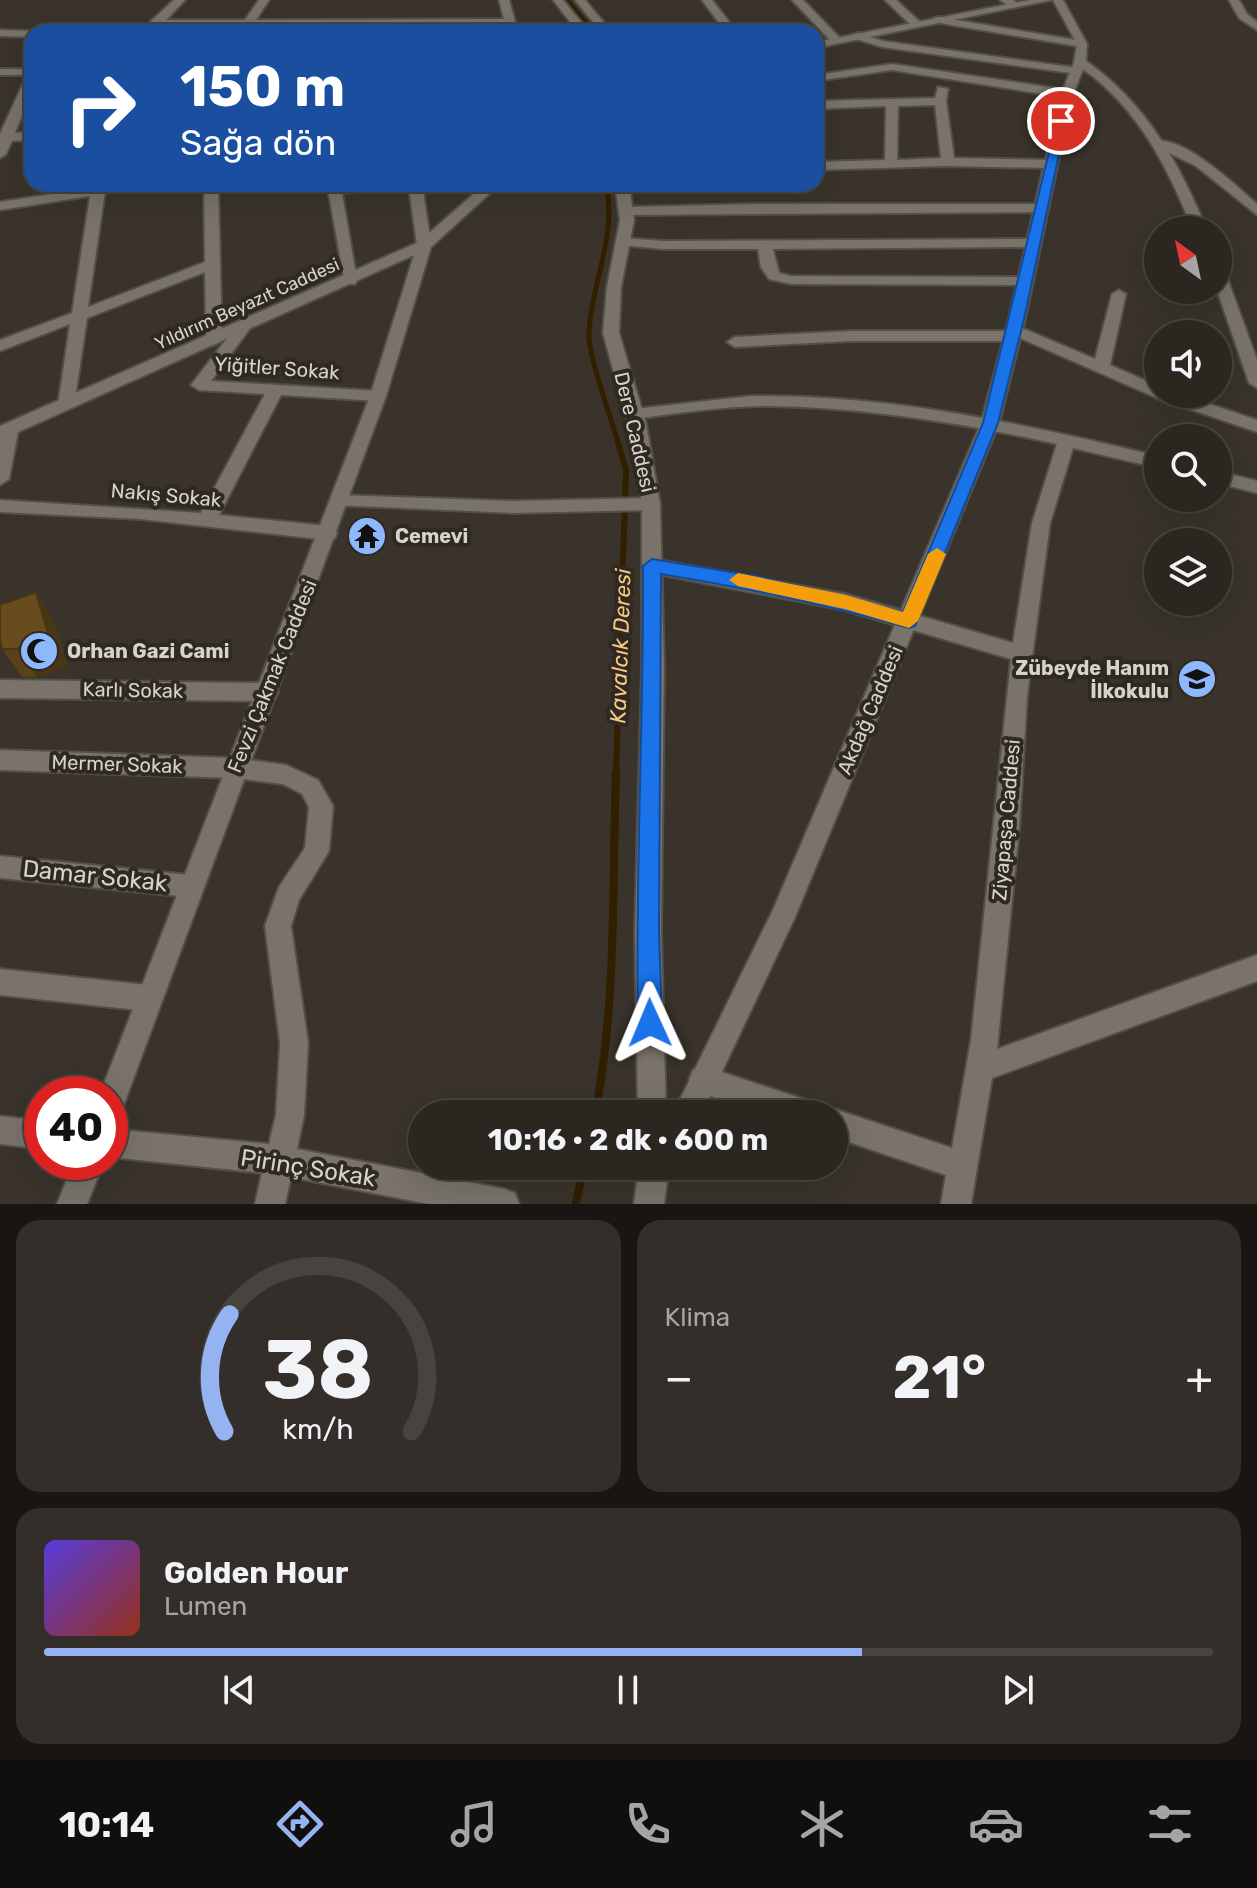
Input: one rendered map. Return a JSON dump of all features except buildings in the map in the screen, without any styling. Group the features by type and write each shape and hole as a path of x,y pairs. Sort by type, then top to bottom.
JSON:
{"street":[{"path":"156,24 180,0"},
{"path":"246,24 264,0"},
{"path":"504,0 511,24"},
{"path":"558,0 578,24"},
{"path":"580,0 600,24"},
{"path":"707,0 726,24"},
{"path":"797,0 820,24"},
{"path":"890,0 916,24"},
{"path":"824,43 1011,3 1046,0"},
{"path":"1058,0 1080,59"},
{"path":"1234,0 1243,16 1257,27"},
{"path":"938,20 1080,59 1107,82 1161,144 1194,216"},
{"path":"824,28 837,41"},
{"path":"0,33 24,34"},
{"path":"857,36 882,44 1080,59"},
{"name":"Akdağ Caddesi","path":"694,1100 782,917 990,423 1014,333 1068,94 1080,59"},
{"path":"824,77 892,67 1068,94"},
{"path":"0,72 24,74"},
{"path":"948,162 940,101 942,88 952,76"},
{"path":"0,154 4,137 24,92"},
{"path":"891,164 892,101"},
{"path":"824,105 940,101"},
{"path":"4,137 24,136"},
{"path":"1161,144 1201,163 1257,211"},
{"path":"824,166 948,162 1051,164"},
{"path":"0,206 77,192"},
{"path":"66,405 98,192"},
{"path":"211,192 214,340"},
{"path":"335,192 350,281"},
{"path":"414,192 424,245"},
{"name":"Yıldırım Beyazıt Caddesi","path":"5,431 350,281 424,245 484,192"},
{"name":"Dere Caddesi","path":"623,192 626,211 624,242 614,287 611,333 634,414 642,504 652,566 648,931 652,1100"},
{"path":"626,211 1042,208"},
{"path":"624,242 663,245 1034,243"},
{"name":"Fevzi Çakmak Caddesi","path":"120,1076 235,768 328,533 378,396 424,245"},
{"path":"765,245 768,267 774,276 791,280 1026,281"},
{"path":"0,346 212,264"},
{"path":"1101,369 1119,294"},
{"path":"1229,304 1257,381"},
{"name":"Yiğitler Sokak","path":"243,327 199,385 378,396"},
{"path":"735,342 1014,333 1144,386"},
{"path":"207,520 275,390"},
{"path":"634,414 765,401 869,405 990,423 1144,458"},
{"path":"1204,408 1257,426"},
{"path":"0,479 5,431"},
{"name":"Ziyapaşa Caddesi","path":"956,1204 989,1010 1007,830 1016,696 1041,523 1067,439"},
{"path":"1232,481 1257,487"},
{"path":"339,501 588,506 642,504"},
{"name":"Nakış Sokak","path":"0,506 140,513 328,533"},
{"path":"652,566 775,587 1022,654"},
{"name":"Karlı Sokak","path":"0,689 267,692"},
{"name":"Mermer Sokak","path":"0,760 235,768 286,775 310,787 321,806 317,851 288,895 278,926 294,1043 290,1115 270,1204"},
{"name":"Damar Sokak","path":"0,867 190,886"},
{"path":"980,1069 1257,968"},
{"path":"0,982 147,998"},
{"path":"703,1080 764,1100"},
{"path":"848,1128 963,1166"},
{"path":"0,1130 24,1133"},
{"name":"Pirinç Sokak","path":"128,1145 280,1160 504,1204"},
{"path":"72,1204 82,1180"}],"waterway":[{"name":"Kavalcık Deresi","path":"568,0 588,24"},
{"name":"Kavalcık Deresi","path":"607,192 606,244 591,315 589,342 619,445"},
{"name":"Kavalcık Deresi","path":"616,774 626,470 618,443"},
{"name":"Kavalcık Deresi","path":"597,1100 610,987 616,772"},
{"name":"Kavalcık Deresi","path":"576,1203 581,1180"}],"slow traffic":[{"path":"738,580 845,602 909,621 937,554"}],"place":[{"name":"Cemevi","path":"367,536"},
{"name":"Orhan Gazi Cami","path":"39,651"},
{"name":"Zübeyde Hanım İlkokulu","path":"1197,679"}],"route":[{"path":"650,1023 648,931 652,566 761,584 845,602 909,621 990,423 1017,319 1061,121"}]}
